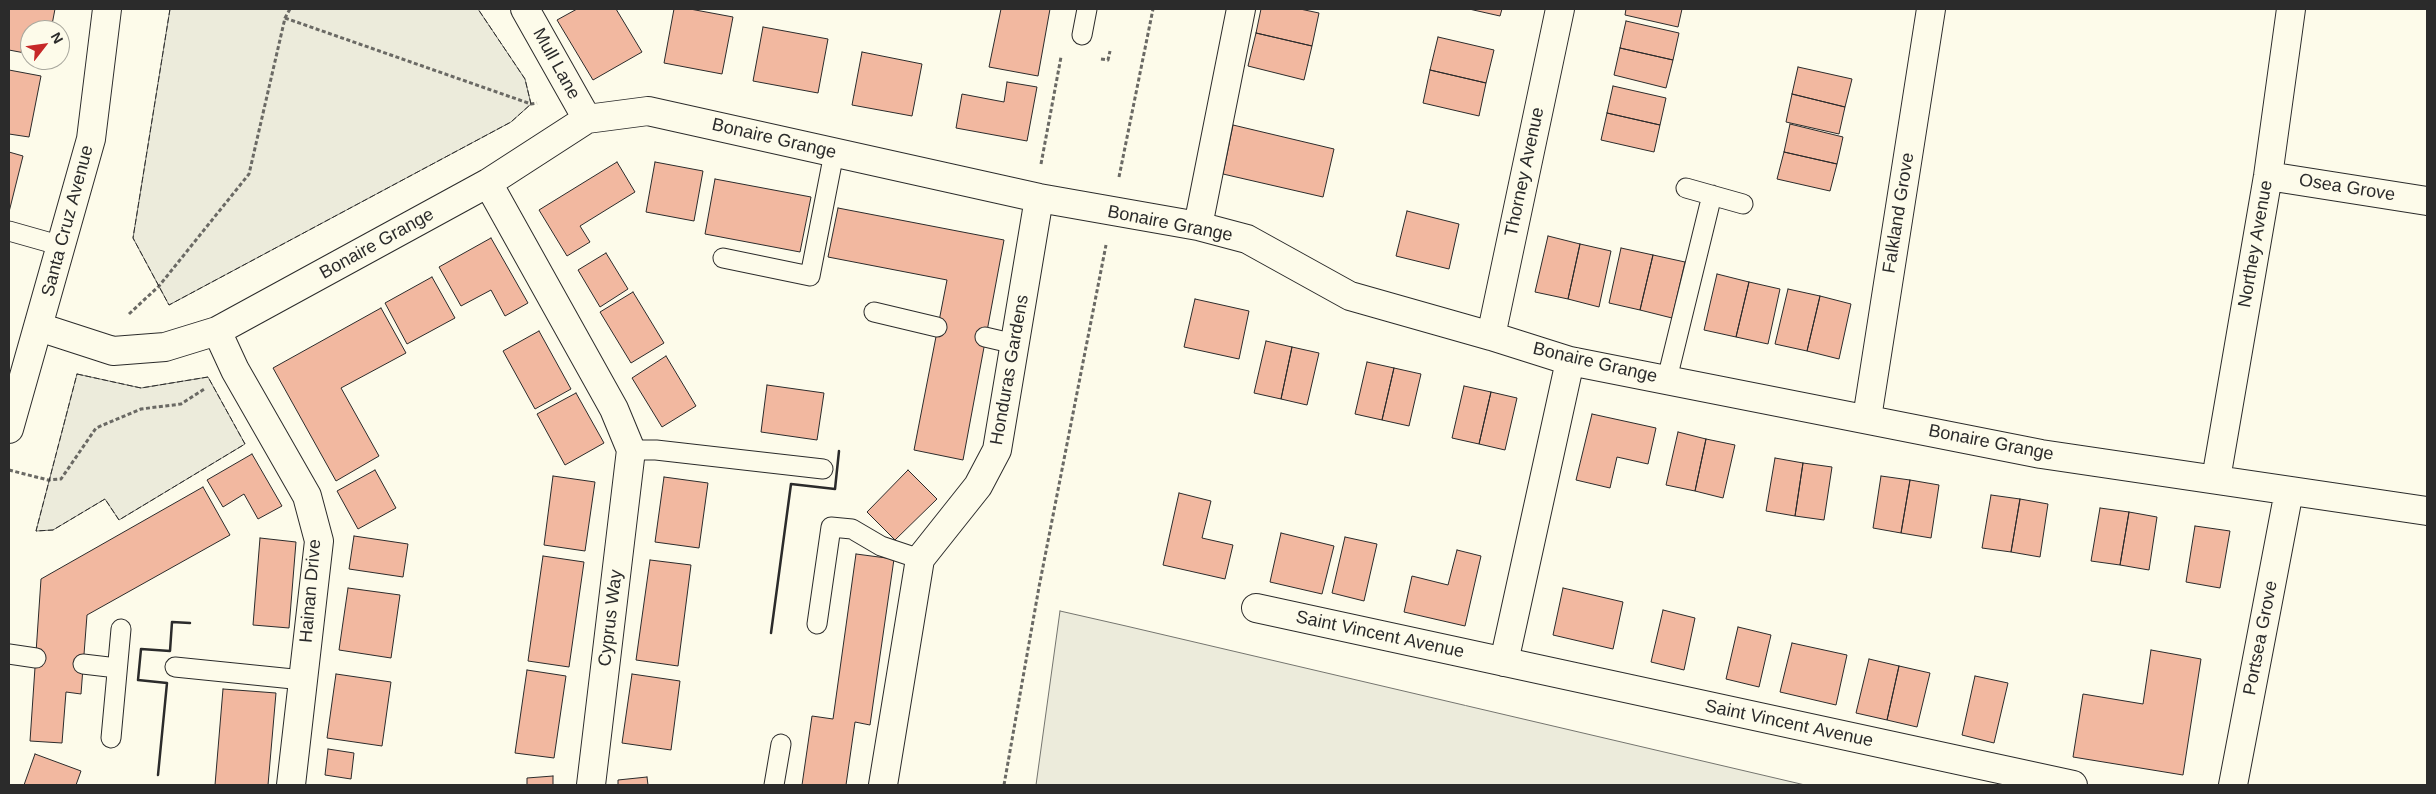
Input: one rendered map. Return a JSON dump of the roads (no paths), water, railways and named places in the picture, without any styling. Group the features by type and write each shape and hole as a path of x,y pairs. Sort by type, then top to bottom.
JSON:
{"street":[{"name":"Santa Cruz Avenue","path":"9,429 91,139 107,9"},
{"name":"Mull Lane","path":"525,9 581,108"},
{"path":"1198,226 1240,9"},
{"name":"Thorney Avenue","path":"1491,336 1560,9"},
{"name":"Falkland Grove","path":"1867,418 1931,9"},
{"name":"Northey Avenue","path":"2216,479 2268,176 2291,9"},
{"name":"Bonaire Grange","path":"39,328 113,350 164,347 216,331 488,183 581,108 648,111 1039,198 1198,226 1247,239 1350,296 1491,336 1570,361 1867,418 2041,454 2427,511"},
{"name":"Osea Grove","path":"2268,176 2427,201"},
{"name":"Cyprus Way","path":"488,183 614,409 631,450 591,785"},
{"name":"Honduras Gardens","path":"883,785 920,559 978,486 997,450 1039,198"},
{"name":"Hainan Drive","path":"216,331 307,496 319,540 291,785"},
{"path":"1504,662 1570,361"},
{"name":"Portsea Grove","path":"2233,785 2289,491"},
{"name":"Saint Vincent Avenue","path":"1256,608 2074,785"}],"lane":[{"path":"1082,35 1087,9"},
{"path":"723,258 810,276 834,153"},
{"path":"1686,188 1743,204"},
{"path":"1668,379 1712,195"},
{"path":"9,231 62,246"},
{"path":"874,312 937,327"},
{"path":"985,337 1015,344"},
{"path":"631,450 656,450 823,469"},
{"path":"817,624 831,527 852,529 881,546 920,559"},
{"path":"111,738 121,630"},
{"path":"9,654 36,658"},
{"path":"83,664 118,668"},
{"path":"175,668 303,680"},
{"path":"774,785 781,744"}]}
